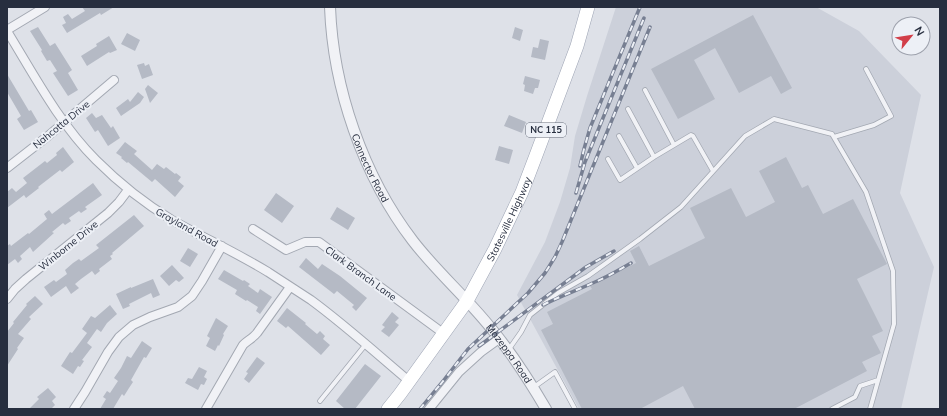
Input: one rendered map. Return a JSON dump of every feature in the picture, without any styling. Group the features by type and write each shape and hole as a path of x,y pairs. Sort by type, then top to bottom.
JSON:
{"main road":[{"name":"Statesville Highway","path":"388,409 410,381 467,301 495,249 522,192 577,46 588,7"}],"street":[{"path":"7,30 45,7"},
{"name":"Connector Road","path":"330,7 333,41 340,83 352,124 370,169 391,208 412,240 429,261 467,301"},
{"name":"Grayland Road","path":"7,30 63,123 96,160 128,190 173,220 250,262 311,300 410,381"},
{"name":"Nahcotta Drive","path":"7,168 114,80"},
{"name":"Winborne Drive","path":"7,299 26,279 108,213 128,190"},
{"name":"Clark Branch Lane","path":"253,229 286,250 305,242 319,242 443,333"},
{"path":"74,409 108,352 119,337 133,325 178,307 192,296 202,282 222,246"},
{"path":"206,409 243,345 257,333 290,286"},
{"name":"Mazeppa Road","path":"467,301 508,350 534,388 546,409"},
{"path":"429,409 459,372 481,352 499,339"}],"lane":[{"path":"834,137 874,125 891,116 866,69"},
{"path":"644,90 674,145"},
{"path":"628,109 654,157"},
{"path":"508,350 521,332 530,315 558,293 588,276 681,207 745,136 774,119 832,134 866,192 893,271 894,324 870,409"},
{"path":"608,159 620,180 654,157 691,135 713,171"},
{"path":"618,136 637,168"},
{"path":"320,401 366,344"},
{"path":"534,388 555,372 575,409"},
{"path":"832,409 855,397 860,386 878,380"}],"shaded area":[{"path":"616,7 816,7 859,31 921,95 900,193 934,267 901,409 579,409 517,295 545,242 560,202 570,168 575,136"}],"building":[{"path":"82,7 114,7 101,15 100,13 67,33 62,25 66,23 63,17 68,14 72,19 85,11"},
{"path":"753,15 792,88 781,94 771,76 739,93 715,48 694,60 715,99 678,119 651,69"},
{"path":"38,27 50,46 55,43 72,70 68,73 78,90 68,96 53,73 57,71 50,60 47,61 30,31"},
{"path":"515,27 523,30 520,41 512,38"},
{"path":"127,33 140,40 135,51 121,44"},
{"path":"109,36 117,50 110,53 109,52 87,66 81,56"},
{"path":"540,39 549,41 545,60 531,57 533,47 538,48"},
{"path":"144,63 145,66 149,64 153,75 142,79 137,65"},
{"path":"7,74 29,111 31,110 38,122 24,130 17,119 21,116 7,92"},
{"path":"525,76 540,80 538,88 535,88 533,94 524,91 525,85 523,84"},
{"path":"148,85 158,93 150,103 145,89"},
{"path":"138,92 144,97 140,103 121,116 116,108 128,99 130,102"},
{"path":"92,113 96,118 102,115 111,128 113,126 120,138 108,146 98,130 95,132 86,118"},
{"path":"509,115 526,122 522,133 504,126"},
{"path":"125,142 137,151 134,154 152,170 157,164 164,169 166,167 181,177 178,181 184,186 175,197 155,179 152,182 116,153"},
{"path":"499,146 513,150 509,164 495,160"},
{"path":"63,147 74,162 62,172 60,170 26,198 24,195 7,208 7,192 12,188 16,192 27,183 23,178 45,161 47,163 57,155 56,153"},
{"path":"786,157 802,188 808,185 823,214 853,199 887,264 857,279 883,331 872,336 881,353 862,362 867,371 794,409 695,409 683,386 640,409 582,409 541,330 553,324 547,312 592,289 590,286 636,263 630,251 639,246 649,266 705,238 690,208 731,188 746,217 775,202 759,171"},
{"path":"93,183 102,195 85,207 87,209 81,213 79,211 69,218 71,221 65,225 63,223 52,232 54,233 33,252 30,247 20,256 22,259 18,263 15,259 7,265 7,246 10,244 11,246 28,233 29,234 47,219 44,214 49,210 52,214"},
{"path":"276,193 294,206 282,223 264,210"},
{"path":"337,207 355,218 348,230 330,219"},
{"path":"134,215 144,226 112,253 113,254 110,256 112,259 99,269 100,271 95,275 92,271 81,279 75,284 79,288 71,294 66,286 51,297 44,287 54,280 56,282 67,274 65,270 79,259 81,261 99,248 96,245"},
{"path":"188,248 198,254 190,267 180,261"},
{"path":"306,258 318,269 322,264 340,276 367,298 356,311 352,307 354,305 337,291 334,294 299,267"},
{"path":"172,265 184,278 179,282 176,280 169,286 160,276"},
{"path":"224,270 250,284 248,286 258,293 260,289 272,297 260,314 256,311 258,307 235,294 237,290 218,279"},
{"path":"153,279 160,295 153,298 151,293 129,304 130,306 123,309 116,294"},
{"path":"35,296 43,304 29,317 31,319 18,334 24,338 7,366 7,332 27,305 26,304"},
{"path":"110,305 117,314 107,323 101,332 97,329 87,343 92,347 82,360 84,361 80,367 78,366 73,374 61,366 70,352 72,353 87,333 82,329 91,316 95,318"},
{"path":"287,308 317,334 320,331 325,336 323,339 330,345 321,355 288,326 286,328 277,321"},
{"path":"392,312 399,318 395,322 399,325 389,337 381,331 385,327 382,325"},
{"path":"216,318 228,326 223,334 224,335 219,346 218,345 215,351 206,346 210,338 207,336"},
{"path":"142,341 152,348 146,358 144,357 131,380 133,382 124,396 122,394 113,409 100,409 106,399 103,397 107,391 110,393 118,381 114,378 127,356 131,358"},
{"path":"257,357 265,363 249,383 244,379 248,373 246,372"},
{"path":"365,364 381,376 355,409 345,409 336,401"},
{"path":"199,367 207,371 204,377 207,379 204,385 201,384 198,390 185,383 188,378 192,379"},
{"path":"48,388 56,397 52,401 55,405 51,409 29,409 39,399 37,397"}],"railway":[{"path":"580,166 590,128 640,7"},
{"path":"576,193 585,162 644,18"},
{"path":"440,385 468,349 528,293 545,273 555,257 650,27"},
{"path":"479,346 586,267 614,251"},
{"path":"543,305 604,278 631,263"},
{"path":"420,409 443,381"}]}
